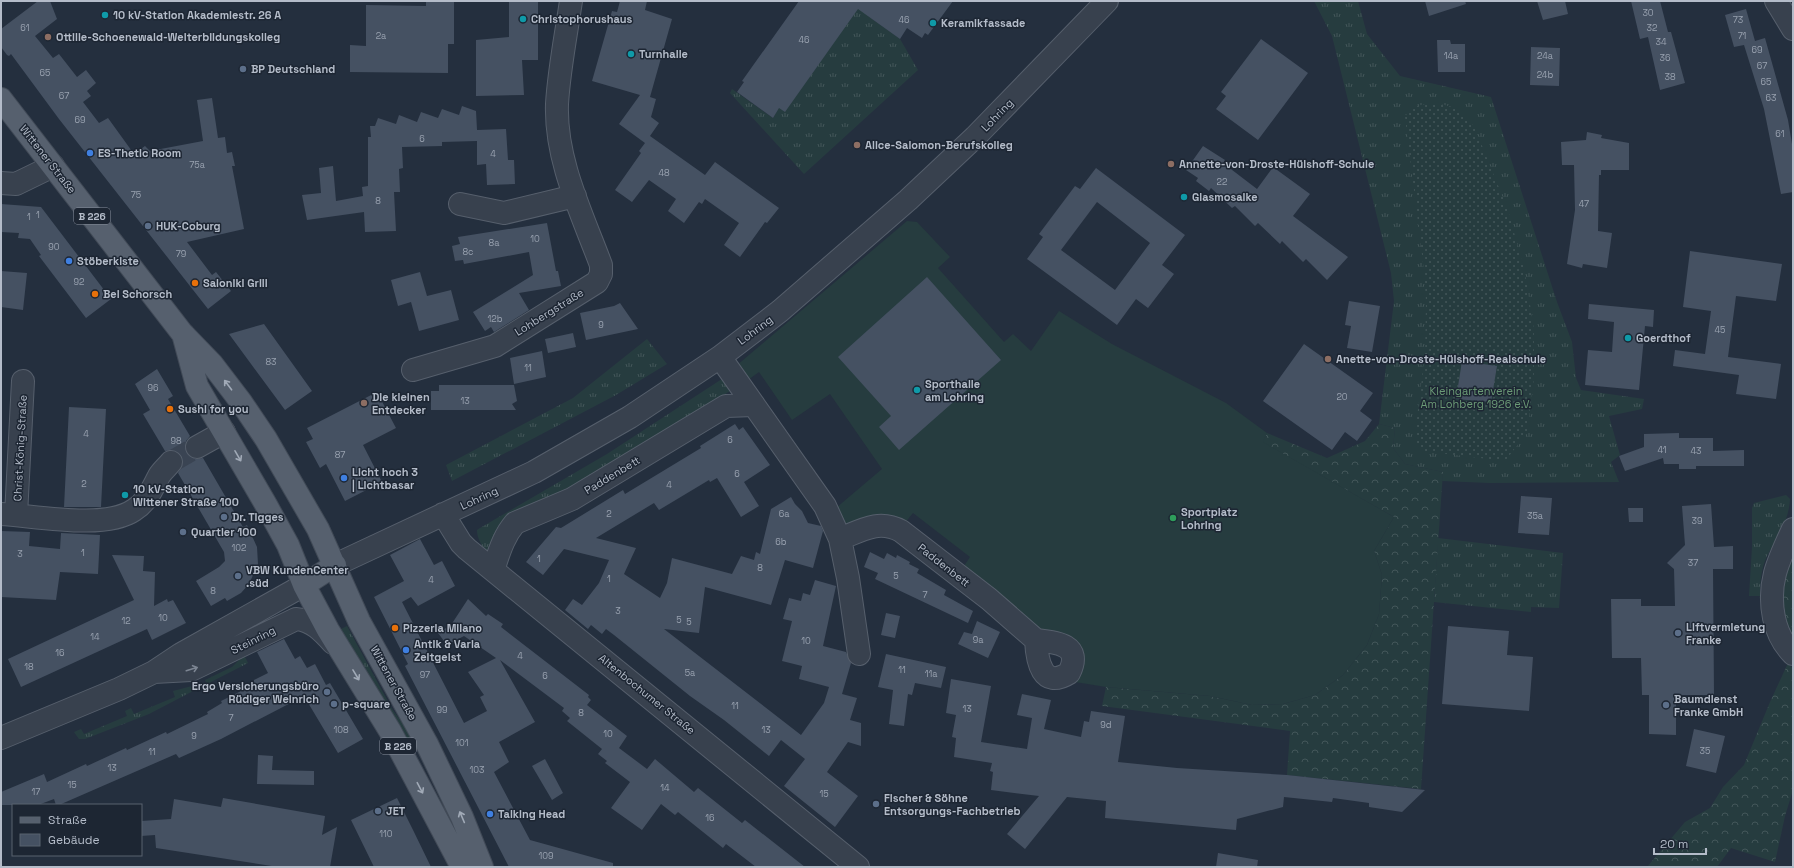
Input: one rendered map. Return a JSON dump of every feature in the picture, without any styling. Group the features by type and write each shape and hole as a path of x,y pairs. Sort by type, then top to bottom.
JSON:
{"main road":[{"name":"Wittener Straße","path":"1,99 182,333 212,364 241,402 266,439 318,529 359,621 427,744 462,817 482,867"},
{"name":"Wittener Straße","path":"182,333 197,386 288,545 304,585 342,652 390,731 462,867"},
{"name":"Wittener Straße","path":"224,432 243,433 253,441 280,480 298,494"},
{"path":"304,585 335,565"}],"street":[{"name":"Lohbergstraße","path":"413,370 495,346 597,282 601,274 601,265 575,196 566,166 560,136 557,105 571,1"},
{"name":"Lohring","path":"335,565 534,472 630,417 720,357 797,297 913,196 975,137 1107,1"},
{"path":"1776,1 1793,30"},
{"path":"1,183 16,184 53,166"},
{"path":"460,204 504,213 575,196"},
{"path":"720,357 825,506 840,539 848,578 859,654"},
{"name":"Christ-König-Straße","path":"23,381 9,514 96,521 119,517 134,511 142,504 154,489 160,475 172,462"},
{"name":"Paddenbett","path":"493,570 501,545 509,530 515,523 572,500 726,406 754,405"},
{"path":"197,447 224,432"},
{"name":"Altenbochumer Straße","path":"444,514 461,543 858,867"},
{"name":"Paddenbett","path":"840,539 879,525 896,528 989,599 1036,640"},
{"path":"1792,652 1777,630 1771,604 1771,589 1778,560 1793,529"},
{"name":"Steinring","path":"1,738 119,689 154,672 187,651 304,585"},
{"name":"Steinring","path":"154,672 191,670 296,618 304,619 312,623 342,652"}],"green space":[{"path":"863,1 868,16 900,39 918,70 804,174 730,93 732,89 773,118 779,107 785,111"},
{"path":"1314,1 1358,1 1367,34 1400,76 1491,97 1557,302 1572,342 1576,378 1581,390 1644,399 1642,409 1609,416 1620,455 1611,462 1619,482 1490,483 1442,481 1443,472 1405,464 1393,448 1395,428 1379,424 1394,301 1391,273 1332,36"},
{"name":"Kleingartenverein Am Lohberg 1926 e.V.","path":"1426,104 1441,104 1456,108 1474,126 1508,210 1525,273 1534,330 1534,378 1527,433 1505,461 1422,451 1416,445 1416,426 1425,353 1426,301 1424,271 1405,117 1411,107"},
{"name":"Sportplatz Lohring","path":"907,221 917,222 950,257 938,268 1004,342 1013,334 1031,351 1059,311 1112,344 1226,403 1267,433 1263,442 1394,517 1374,551 1382,575 1379,614 1367,645 1343,675 1315,695 1283,704 1252,705 1210,696 1106,687 1069,681 1056,636 1041,629 962,569 970,557 913,513 904,524 844,527 836,508 882,469 830,394 792,420 759,372 748,380 736,366"},
{"path":"647,339 667,364 616,395 452,481 446,465 573,398"},
{"path":"725,377 733,389 486,551 484,549 477,530 607,454"},
{"path":"1379,424 1395,428 1393,448 1405,464 1443,472 1421,789 1287,775 1290,731 1102,706 1106,687 1210,696 1252,705 1283,704 1315,695 1343,675 1367,645 1379,614 1382,575 1374,551 1394,517 1262,442 1267,433 1327,458 1365,441"},
{"path":"1786,495 1790,499 1787,515 1782,529 1763,566 1760,596 1749,596 1752,547 1752,508 1754,503"},
{"path":"1438,538 1563,553 1559,608 1531,607 1531,612 1434,602"},
{"path":"1793,553 1793,637 1783,615 1781,595 1788,565"},
{"path":"347,626 392,709 417,743 408,748 339,630"},
{"path":"244,655 248,663 207,684 205,680 232,667"},
{"path":"1788,663 1793,669 1793,790 1785,816 1775,862 1731,848 1717,867 1647,867 1685,822 1710,808 1723,787 1744,765"},
{"path":"192,686 195,690 149,714 85,739 79,739 74,732 81,729 84,734 127,716 125,711 131,708 134,714 175,697 173,691"}],"building":[{"path":"38,1 50,1 57,19 35,36 53,58 59,54 77,77 86,70 96,83 87,91 91,96 83,102 99,123 108,118 134,154 145,146 150,151 203,141 197,100 212,98 218,138 225,137 227,153 232,152 235,166 232,166 244,229 187,242 212,275 216,272 231,291 208,309 59,119 11,54 9,56 7,55 1,47 1,29"},
{"path":"426,1 454,1 454,44 448,44 448,73 350,72 350,45 366,46 366,5 426,6"},
{"path":"509,1 538,1 538,60 522,60 524,95 476,96 476,40 509,37"},
{"path":"620,1 647,1 645,10 672,19 650,97 656,99 651,117 659,123 650,136 705,175 715,162 779,208 767,223 765,222 740,257 724,245 739,223 705,199 702,204 699,202 684,223 668,211 676,199 649,180 632,202 615,190 641,153 639,151 645,143 619,124 640,95 592,81 612,11 617,12"},
{"path":"799,1 953,1 928,35 925,33 922,38 907,28 900,39 858,9 785,112 779,108 773,118 737,92 744,82 742,81"},
{"path":"1425,1 1465,1 1466,4 1429,16"},
{"path":"1537,1 1565,1 1568,14 1543,20"},
{"path":"1631,1 1660,1 1668,32 1671,32 1685,83 1660,90 1648,37 1640,39"},
{"path":"1746,9 1755,41 1765,38 1788,120 1793,150 1793,192 1781,194 1764,109 1744,45 1734,47 1725,15"},
{"path":"1261,39 1308,73 1258,140 1216,109 1226,96 1221,92"},
{"path":"1437,40 1450,40 1451,44 1465,44 1465,72 1438,72"},
{"path":"1531,47 1560,48 1559,86 1530,85"},
{"path":"462,106 476,111 477,130 506,129 508,160 514,160 515,184 487,185 486,164 477,165 477,141 442,142 442,146 402,147 403,168 399,169 400,192 394,192 396,231 365,232 364,212 307,220 302,195 321,193 319,168 333,166 336,201 363,196 362,187 368,186 368,137 371,137 370,126 375,126 378,118 396,124 399,115 417,122 421,112 438,118 442,109 459,115"},
{"path":"1587,132 1602,135 1601,138 1629,143 1629,170 1601,170 1601,175 1599,175 1598,231 1612,233 1607,268 1583,264 1582,268 1567,264 1575,210 1574,165 1562,165 1561,142 1586,140"},
{"path":"1203,146 1225,160 1223,163 1257,189 1273,167 1310,194 1293,216 1348,257 1327,280 1306,259 1303,262 1282,241 1280,244 1258,223 1255,226 1235,206 1232,208 1211,188 1209,191 1196,181 1198,178 1186,170"},
{"path":"1096,168 1185,235 1162,265 1174,274 1148,308 1136,299 1117,325 1027,259 1043,237 1039,234 1075,186 1080,189","holes":["1097,202 1150,243 1115,290 1061,250"]},
{"path":"1,204 41,207 111,299 86,318 39,256 41,255 30,239 18,238 19,233 1,232"},
{"path":"547,223 556,271 558,271 561,286 519,293 529,310 494,332 491,327 485,331 473,312 533,275 529,252 464,264 463,260 455,261 452,246 460,244 458,237"},
{"path":"1690,251 1782,264 1776,301 1736,296 1728,357 1781,364 1776,399 1736,394 1739,375 1673,366 1675,350 1705,354 1711,311 1683,307"},
{"path":"1,271 27,273 23,310 1,307"},
{"path":"420,272 427,296 451,290 459,320 419,331 411,302 398,306 391,280"},
{"name":"Sporthalle am Lohring","path":"927,277 1001,360 899,450 879,427 891,416 838,357"},
{"path":"1349,301 1380,306 1372,352 1347,348 1351,326 1345,325"},
{"path":"620,303 638,329 586,340 580,313 614,306"},
{"name":"Goerdthof","path":"1589,304 1654,310 1653,327 1645,326 1639,390 1585,385 1588,350 1612,352 1614,322 1588,319"},
{"path":"264,324 312,391 285,410 229,334"},
{"path":"573,333 576,347 548,353 545,339"},
{"path":"1304,344 1373,393 1360,411 1372,420 1357,441 1345,432 1332,450 1263,401"},
{"path":"542,351 546,377 514,384 510,358"},
{"path":"1462,361 1497,366 1491,402 1456,399"},
{"path":"157,369 173,396 168,399 190,436 186,441 186,453 191,458 203,458 243,527 247,525 257,547 258,564 249,584 241,593 227,601 225,598 211,606 196,581 219,567 225,561 224,552 178,473 183,465 183,457 179,452 174,450 165,451 143,414 150,410 135,384"},
{"path":"439,385 514,385 517,401 512,404 516,410 431,410 431,391 439,391"},
{"path":"377,392 396,428 363,445 382,482 345,501 326,464 320,468 306,442 313,439 307,428"},
{"path":"69,407 106,409 101,507 64,507"},
{"path":"735,424 739,430 743,427 770,465 744,482 759,506 741,517 717,478 710,482 709,480 659,510 654,503 596,538 636,548 624,574 660,598 667,583 672,558 732,574 741,556 754,560 756,552 760,554 771,509 791,497 802,511 808,523 821,526 823,531 813,568 785,560 771,605 705,587 699,633 664,629 801,735 824,703 829,687 799,679 802,666 782,661 792,621 783,619 789,598 801,601 803,593 810,595 815,580 836,586 823,646 846,652 851,663 842,694 857,698 850,720 861,723 861,746 848,742 827,772 858,796 835,827 784,786 805,759 781,740 769,756 724,720 690,696 606,629 602,634 591,625 588,629 565,610 573,599 582,605 599,583 609,560 564,549 543,575 526,562 556,527 561,528 623,490 625,494 701,448 700,446"},
{"path":"1679,433 1679,438 1713,438 1713,451 1744,450 1744,466 1696,466 1696,469 1679,469 1679,464 1664,464 1663,458 1625,471 1619,456 1644,447 1644,434"},
{"path":"1521,496 1552,498 1549,535 1518,533"},
{"path":"1711,504 1714,547 1733,546 1733,569 1713,569 1714,695 1676,695 1676,735 1649,734 1649,695 1642,695 1641,658 1612,658 1611,599 1641,599 1641,606 1675,606 1674,569 1667,563 1685,545 1682,506"},
{"path":"1628,508 1643,508 1643,522 1629,522"},
{"path":"1,531 30,532 29,546 60,549 61,533 100,535 98,574 60,572 56,600 1,597"},
{"path":"420,539 434,565 442,561 455,586 418,606 411,597 402,602 464,723 487,711 480,697 484,695 468,672 496,658 464,636 447,645 438,633 451,625 468,599 486,616 488,614 503,624 501,627 589,695 588,697 591,700 587,705 627,736 619,748 647,769 655,759 694,792 698,788 742,823 745,820 805,867 756,867 726,844 723,848 678,812 675,815 661,804 642,830 611,808 630,782 605,763 607,761 598,754 602,749 567,721 570,718 562,711 564,708 500,660 535,722 499,742 509,762 494,772 530,840 613,863 613,867 509,867 405,666 408,664 374,597 404,581 390,555"},
{"path":"870,552 884,559 887,553 896,558 897,555 910,562 909,564 919,569 917,573 946,590 944,595 973,611 968,623 875,579 878,573 864,567"},
{"path":"112,555 144,556 143,571 155,572 154,606 167,599 168,602 173,600 186,623 152,640 147,629 21,687 8,659 134,600"},
{"path":"886,613 900,616 895,638 881,635"},
{"path":"977,621 1000,632 988,658 958,644 964,632 972,634"},
{"path":"1448,626 1509,631 1507,655 1533,657 1529,711 1442,704"},
{"path":"284,639 295,659 300,656 307,668 315,664 326,685 330,683 363,739 338,753 304,696 221,739 179,758 176,754 61,804 56,804 54,799 41,804 1,805 1,792 44,774 47,782 126,748 127,750 166,732 167,734 208,714 207,712 222,703 221,701 249,687 248,685 254,682 254,680 268,673 257,652"},
{"path":"886,654 946,667 941,688 915,683 912,695 908,694 904,726 889,724 893,690 878,687"},
{"path":"951,679 991,686 981,742 1027,749 1032,718 1017,715 1022,694 1051,700 1044,729 1081,737 1084,721 1089,722 1091,711 1125,716 1118,762 1177,768 1287,775 1425,790 1402,812 1369,807 1369,803 1333,798 1332,802 1284,797 1283,807 1237,819 1236,830 1105,818 1106,801 1067,797 1025,849 1007,834 1039,796 991,790 993,772 990,771 992,763 954,757 956,738 952,737 956,715 946,713"},
{"path":"1694,729 1725,736 1716,773 1686,766"},
{"path":"258,755 273,756 272,770 314,771 314,785 257,784"},
{"path":"545,759 563,793 552,800 532,766"},
{"path":"223,798 325,816 322,835 337,827 330,867 278,867 156,848 155,835 142,836 142,821 171,819 174,799 221,807"},
{"path":"397,798 431,867 374,867 351,820"},
{"path":"1218,853 1258,860 1257,867 1216,867"}],"tunnel":[{"path":"171,462 197,447"}],"place":[{"name":"10 kV-Station Akademiestr. 26 A","path":"105,15"},
{"name":"Christophorushaus","path":"523,19"},
{"name":"Keramikfassade","path":"933,23"},
{"name":"Ottilie-Schoenewald-Weiterbildungskolleg","path":"48,37"},
{"name":"Turnhalle","path":"631,54"},
{"name":"BP Deutschland","path":"243,69"},
{"name":"Alice-Salomon-Berufskolleg","path":"857,145"},
{"name":"ES-Thetic Room","path":"90,153"},
{"name":"Annette-von-Droste-Hülshoff-Schule","path":"1171,164"},
{"name":"Glasmosaike","path":"1184,197"},
{"name":"HUK-Coburg","path":"148,226"},
{"name":"Stöberkiste","path":"69,261"},
{"name":"Saloniki Grill","path":"195,283"},
{"name":"Bei Schorsch","path":"95,294"},
{"name":"Goerdthof","path":"1628,338"},
{"name":"Anette-von-Droste-Hülshoff-Realschule","path":"1328,359"},
{"name":"Sporthalle am Lohring","path":"917,390"},
{"name":"Die kleinen Entdecker","path":"364,403"},
{"name":"Sushi for you","path":"170,409"},
{"name":"Licht hoch 3 | Lichtbasar","path":"344,478"},
{"name":"10 kV-Station Wittener Straße 100","path":"125,495"},
{"name":"Dr. Tigges","path":"224,517"},
{"name":"Sportplatz Lohring","path":"1173,518"},
{"name":"Quartier 100","path":"183,532"},
{"name":"VBW KundenCenter .süd","path":"238,576"},
{"name":"Pizzeria Milano","path":"395,628"},
{"name":"Liftvermietung Franke","path":"1678,633"},
{"name":"Antik & Varia Zeitgeist","path":"406,650"},
{"name":"Ergo Versicherungsbüro Rüdiger Weinrich","path":"327,692"},
{"name":"p-square","path":"334,704"},
{"name":"Baumdienst Franke GmbH","path":"1666,705"},
{"name":"Fischer & Söhne Entsorgungs-Fachbetrieb","path":"876,804"},
{"name":"JET","path":"378,811"},
{"name":"Talking Head","path":"490,814"}]}
